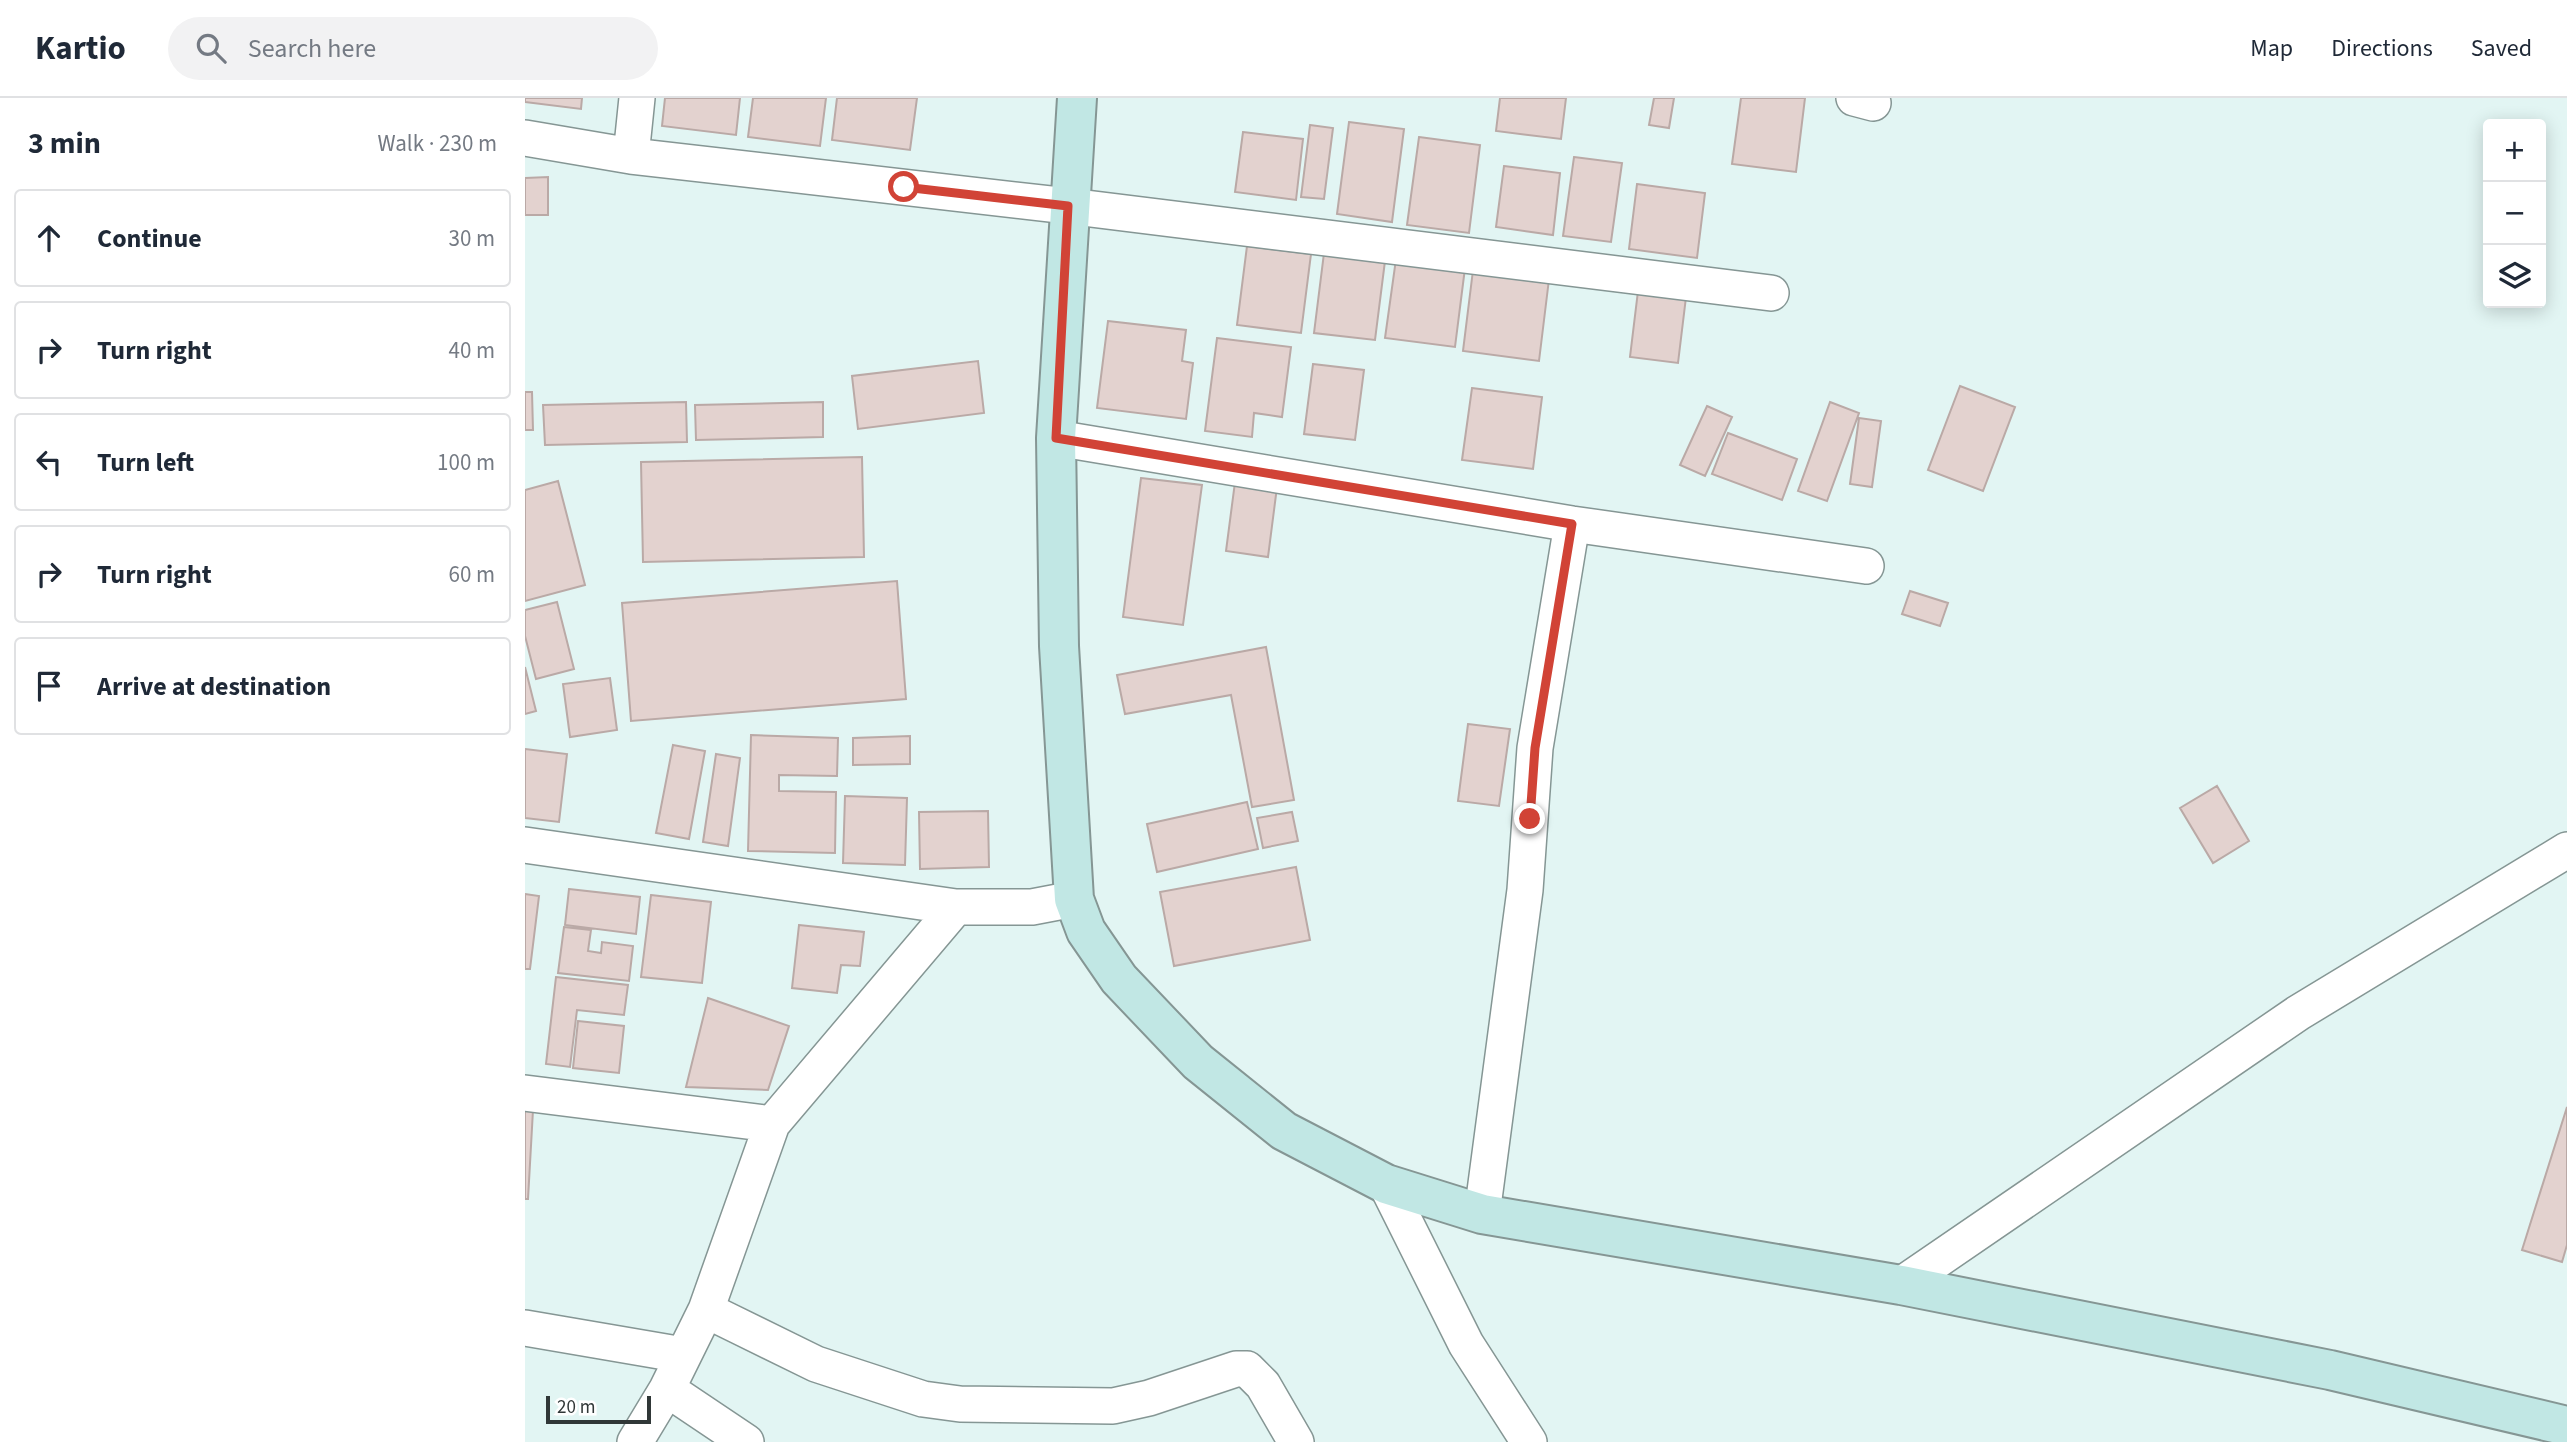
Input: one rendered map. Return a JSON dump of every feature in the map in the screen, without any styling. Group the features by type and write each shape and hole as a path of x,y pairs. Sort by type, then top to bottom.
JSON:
{"main road":[{"path":"1077,98 1068,206 1056,438 1059,646 1074,899 1086,931 1119,979 1198,1062 1284,1131 1386,1184 1482,1214 1901,1285 2330,1370 2567,1426"}],"street":[{"path":"631,156 637,98"},
{"path":"525,138 631,156 1068,206 1771,293"},
{"path":"1056,438 1572,524 1866,566"},
{"path":"1482,1214 1525,890 1535,748 1572,524"},
{"path":"525,845 956,907 1032,907 1074,899"},
{"path":"1901,1285 2298,1013 2567,850"},
{"path":"635,1442 667,1389 706,1310 772,1124 956,907"},
{"path":"525,1093 772,1124"},
{"path":"1386,1184 1466,1344 1529,1442"},
{"path":"706,1310 816,1364 923,1399 961,1404 1113,1406 1149,1398 1236,1369 1247,1369 1263,1385 1296,1442"},
{"path":"525,1328 683,1355"},
{"path":"667,1389 746,1442"}],"building":[{"path":"525,98 582,98 581,109 525,102"},
{"path":"665,98 740,98 736,135 662,126"},
{"path":"753,98 826,98 820,146 748,137"},
{"path":"837,98 917,98 910,150 832,140"},
{"path":"1500,98 1566,98 1561,139 1496,131"},
{"path":"1654,98 1674,98 1669,128 1649,125"},
{"path":"1741,98 1805,98 1796,172 1732,164"},
{"path":"1349,122 1404,129 1392,222 1337,214"},
{"path":"1310,125 1333,128 1324,199 1301,197"},
{"path":"1243,132 1303,139 1296,200 1235,192"},
{"path":"1419,137 1480,145 1469,233 1407,225"},
{"path":"1574,157 1622,163 1611,242 1563,236"},
{"path":"1504,166 1560,173 1553,235 1496,227"},
{"path":"548,177 548,215 525,215 525,178"},
{"path":"1637,184 1705,193 1697,258 1629,249"},
{"path":"1247,246 1311,254 1301,333 1237,325"},
{"path":"1324,253 1385,261 1375,340 1314,333"},
{"path":"1396,259 1465,268 1455,347 1385,338"},
{"path":"1474,262 1550,271 1539,361 1463,351"},
{"path":"1638,291 1686,297 1678,363 1630,357"},
{"path":"1108,321 1186,330 1182,361 1193,363 1186,419 1097,408"},
{"path":"1217,338 1291,347 1282,417 1254,413 1252,437 1205,431"},
{"path":"978,361 984,413 858,429 852,376"},
{"path":"1313,364 1364,370 1355,440 1304,434"},
{"path":"1960,386 2015,407 1983,491 1928,470"},
{"path":"1472,388 1542,397 1533,469 1462,460"},
{"path":"525,392 532,392 533,430 525,430"},
{"path":"686,402 687,442 545,445 543,405"},
{"path":"823,402 823,437 696,440 695,405"},
{"path":"1830,402 1859,413 1827,501 1798,491"},
{"path":"1707,406 1732,417 1705,476 1680,465"},
{"path":"1859,418 1881,421 1872,487 1850,484"},
{"path":"1728,433 1797,459 1782,500 1712,474"},
{"path":"862,457 864,557 643,562 641,462"},
{"path":"1141,478 1202,485 1183,625 1123,617"},
{"path":"558,481 585,585 525,601 525,490"},
{"path":"1235,482 1277,487 1268,557 1226,551"},
{"path":"897,581 906,699 631,721 622,603"},
{"path":"1910,591 1948,603 1940,626 1902,614"},
{"path":"557,602 574,669 536,679 525,636 525,610"},
{"path":"1266,647 1294,800 1252,807 1231,695 1125,714 1117,675"},
{"path":"525,667 536,711 525,714"},
{"path":"610,678 617,730 570,737 563,684"},
{"path":"1468,724 1510,729 1499,806 1458,801"},
{"path":"751,735 838,738 837,776 779,775 779,791 836,792 835,853 748,851"},
{"path":"910,736 910,764 853,765 853,738"},
{"path":"673,745 705,751 689,839 656,833"},
{"path":"525,749 567,754 559,822 525,818"},
{"path":"716,754 740,758 728,846 703,842"},
{"path":"2217,786 2249,841 2213,863 2180,808"},
{"path":"845,796 907,798 905,865 843,863"},
{"path":"1247,802 1258,849 1157,872 1147,824"},
{"path":"988,811 989,867 920,869 919,812"},
{"path":"1292,812 1298,841 1263,848 1257,818"},
{"path":"1296,867 1310,940 1174,966 1160,892"},
{"path":"569,889 640,897 636,934 565,925"},
{"path":"525,894 539,896 530,969 525,969"},
{"path":"651,895 711,902 702,983 641,977"},
{"path":"799,925 864,932 860,966 841,965 837,993 792,988"},
{"path":"564,927 591,930 588,951 601,953 602,942 633,946 629,981 558,973"},
{"path":"556,977 628,985 624,1015 577,1010 570,1067 546,1064"},
{"path":"708,998 789,1026 768,1090 686,1087"},
{"path":"578,1021 624,1026 619,1073 573,1068"},
{"path":"2567,1107 2567,1245 2562,1262 2522,1250"},
{"path":"525,1110 533,1110 528,1199 525,1199"}],"route":[{"path":"904,187 1068,206 1056,438 1572,524 1535,748 1530,819"}]}
